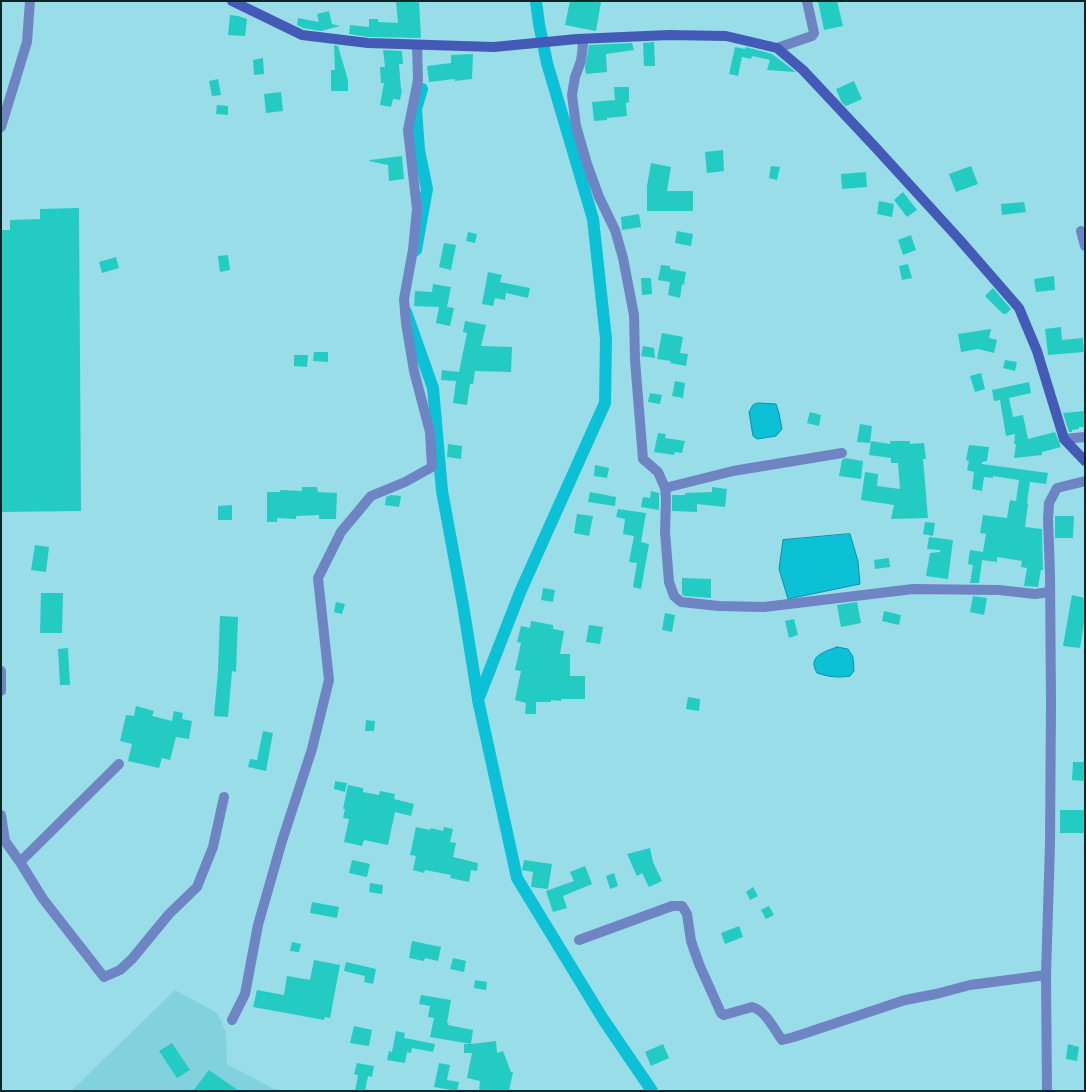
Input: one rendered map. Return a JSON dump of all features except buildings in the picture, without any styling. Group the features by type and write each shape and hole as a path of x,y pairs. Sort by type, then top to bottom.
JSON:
{"main road":[{"path":"232,1 302,34 368,43 494,47 579,39 668,35 726,36 777,48 803,70 876,148 959,239 1019,308 1037,350 1064,439 1085,461"}],"street":[{"path":"1,127 27,42 30,1"},
{"path":"777,48 812,36 814,33 807,1"},
{"path":"579,39 583,45 581,60 574,77 572,95 576,126 587,164 599,197 615,230 624,265 634,315 635,360 643,459 658,472 665,488 665,532 669,582 674,596 681,602 719,606 764,607 913,589 999,590 1034,594 1049,592"},
{"path":"232,1020 245,994 258,925 282,841 312,749 329,680 318,578 341,532 371,496 405,482 432,467 430,432 414,371 406,323 404,299 413,250 417,209 408,130 418,80 417,45"},
{"path":"1081,231 1085,246"},
{"path":"1064,439 1085,437"},
{"path":"665,488 733,471 842,453"},
{"path":"1047,1091 1046,975 1051,747 1050,575 1048,519 1049,503 1057,488 1085,481"},
{"path":"1,672 1,691"},
{"path":"20,862 119,764"},
{"path":"1,815 3,839 20,862 43,899 104,977 120,970 132,959 169,914 197,887 213,847 224,797"},
{"path":"579,940 672,906 682,906 687,914 692,941 699,964 721,1013 724,1015 752,1006 763,1014 782,1040 905,1000 970,985 1046,975"}],"shaded area":[{"path":"758,403 776,404 782,429 776,436 757,439 753,436 749,412 753,405"},
{"path":"850,534 858,561 860,584 788,599 779,569 783,540"},
{"path":"837,647 848,649 853,657 854,671 850,676 841,677 817,673 814,667 814,662 818,656"},
{"path":"175,990 217,1013 226,1032 227,1064 274,1089 288,1091 71,1091"}],"waterway":[{"path":"536,1 547,63 593,219 606,339 605,403 521,590 478,700 517,878 603,1019 652,1091"},
{"path":"416,250 427,189 419,150 416,109 422,89"},
{"path":"406,312 433,388 442,491 463,605 478,699"}]}
